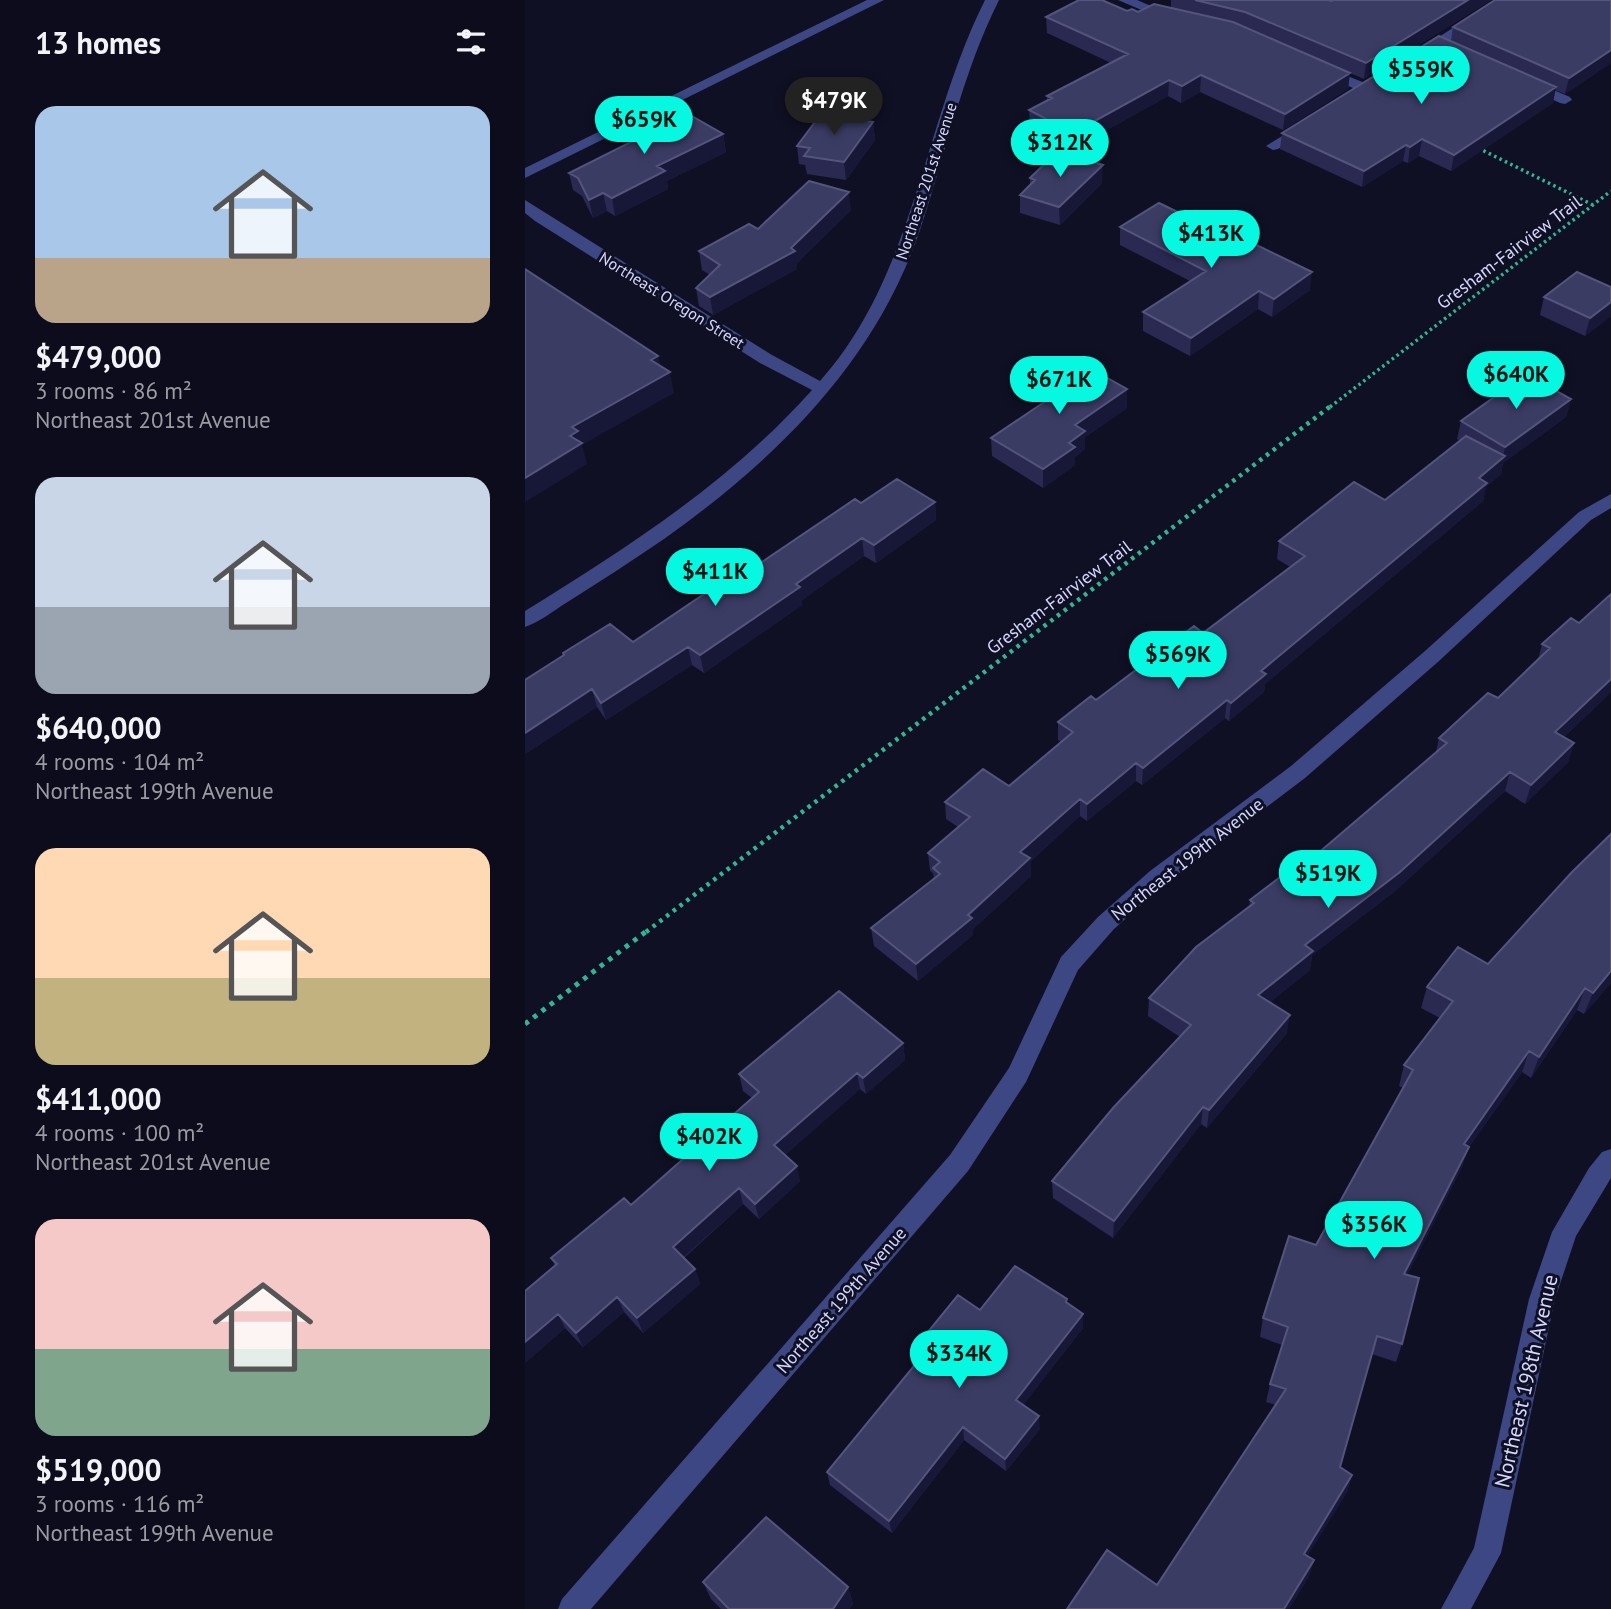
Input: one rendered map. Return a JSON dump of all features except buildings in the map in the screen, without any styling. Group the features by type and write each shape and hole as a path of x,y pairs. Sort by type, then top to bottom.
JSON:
{"street":[{"path":"525,174 877,0"},
{"name":"Northeast 201st Avenue","path":"525,620 625,557 710,496 761,453 822,389 866,329 899,265 917,218 963,64 992,0"},
{"path":"1125,0 1154,13 1190,22"},
{"path":"1412,59 1441,46 1505,0"},
{"path":"1314,66 1366,88"},
{"path":"1517,79 1565,100"},
{"path":"1273,146 1320,117"},
{"name":"Northeast Oregon Street","path":"525,205 540,218 754,352 822,389"},
{"name":"Northeast 199th Avenue","path":"572,1609 960,1163 1019,1075 1069,964 1106,923 1159,877 1298,772 1585,516 1611,500"},
{"name":"Northeast 198th Avenue","path":"1455,1609 1487,1553 1542,1298 1565,1232 1598,1176 1611,1160"}],"path":[{"path":"1467,144 1593,205"},
{"name":"Gresham-Fairview Trail","path":"525,1024 1611,191"}]}
